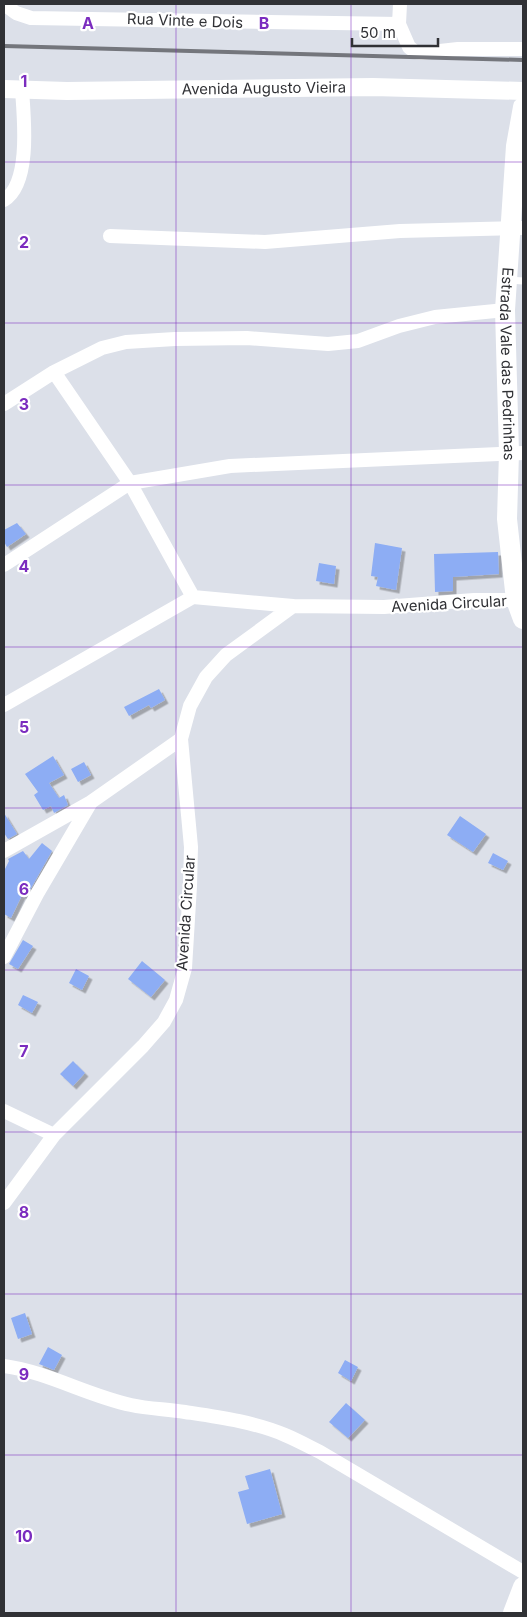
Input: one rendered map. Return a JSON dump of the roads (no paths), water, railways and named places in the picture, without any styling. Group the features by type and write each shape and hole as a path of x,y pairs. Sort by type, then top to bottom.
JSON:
{"main road":[{"name":"Estrada Vale das Pedrinhas","path":"520,610 507,519 516,453 505,310 515,280 516,146 523,109"},
{"path":"513,1613 523,1587"}],"street":[{"name":"Rua Vinte e Dois","path":"4,4 16,13 31,18 399,24"},
{"path":"400,4 399,24 409,47 415,52 458,49 523,50"},
{"name":"Avenida Augusto Vieira","path":"4,89 67,91 373,87 523,91"},
{"path":"4,200 10,196 18,183 24,149 22,90"},
{"path":"110,236 265,242 400,231 516,228"},
{"path":"4,404 54,372 102,348 126,342 247,338 328,344 358,341 399,326 435,316 505,310"},
{"path":"4,705 193,597 130,483 54,372"},
{"path":"4,565 130,483 230,466 516,453"},
{"name":"Avenida Circular","path":"193,597 293,606 384,606 474,600 520,610"},
{"name":"Avenida Circular","path":"4,1203 54,1135 144,1046 164,1022 176,1000 185,968 191,847 181,740 190,706 206,677 226,655 293,606"},
{"path":"4,851 92,802 181,740"},
{"path":"4,958 37,894 92,802"},
{"path":"4,1111 54,1135"},
{"path":"4,1366 35,1373 133,1406 222,1418 284,1434 320,1452 523,1572"}],"railway":[{"path":"4,46 523,60"}]}
